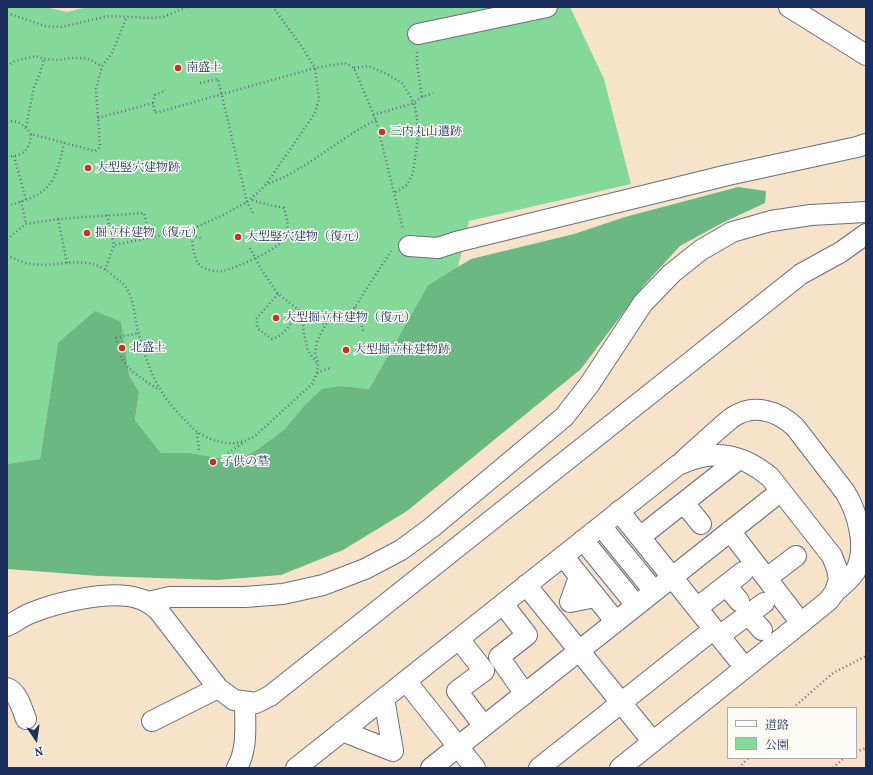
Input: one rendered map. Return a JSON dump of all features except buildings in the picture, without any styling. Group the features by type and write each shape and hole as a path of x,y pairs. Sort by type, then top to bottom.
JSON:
{"street":[{"path":"418,34 547,7"},
{"path":"789,7 866,55"},
{"path":"401,243 438,248 464,240 728,175 866,144"},
{"path":"148,602 170,598 245,597 283,594 323,585 365,569 401,550 432,528 564,417 589,385 643,303 672,274 701,250 732,232 771,221 811,215 866,212"},
{"path":"7,626 30,613 61,603 100,596 121,595 137,598 148,602 158,610 218,688 234,700 256,702 270,696 801,274 841,252 866,234"},
{"path":"280,768 300,765 678,465 734,416 747,411 760,409 774,412 785,418 795,427 851,502 860,542 860,560 854,573 828,601 620,768"},
{"path":"678,465 692,459 709,455 726,455 739,459 762,470 770,477 832,556 839,579 835,592"},
{"path":"640,537 739,459"},
{"path":"431,768 780,491"},
{"path":"684,503 701,524"},
{"path":"619,511 745,668"},
{"path":"601,526 604,574 616,622"},
{"path":"730,531 801,623"},
{"path":"583,540 604,574 636,605"},
{"path":"563,556 604,574 654,591"},
{"path":"767,578 796,556"},
{"path":"697,608 743,572"},
{"path":"526,585 653,742"},
{"path":"726,585 750,606 762,630"},
{"path":"503,604 527,635 499,657 526,694"},
{"path":"539,768 621,703 750,606"},
{"path":"459,639 484,671 457,691 484,726"},
{"path":"406,681 475,768"},
{"path":"7,688 17,696 26,719"},
{"path":"152,721 218,688"},
{"path":"342,731 393,751 384,698"},
{"path":"237,768 241,760 246,740 245,702"}],"path":[{"path":"7,13 45,26 61,26 109,16 151,18 163,17 186,7"},
{"path":"114,245 192,229 247,202 265,186 314,113 319,99 315,68 302,47 273,7"},
{"path":"31,134 95,151 100,147 96,89 102,66 112,53 127,16"},
{"path":"418,34 417,64 422,97"},
{"path":"7,66 15,61 36,56 44,59 59,60 86,58 102,66"},
{"path":"26,127 34,87 44,59"},
{"path":"166,90 155,95 152,103 156,113 315,68 345,63 354,68 368,66 386,74 403,84 414,103 417,118 418,137 413,173 407,185 394,193"},
{"path":"228,452 255,436 312,384 317,373 318,363 315,352 317,342 326,324 344,316 355,307 401,243 404,228 376,120 354,68"},
{"path":"200,83 218,79 247,202 254,215"},
{"path":"373,115 414,103 422,97 434,93"},
{"path":"98,118 152,103"},
{"path":"265,186 282,180 358,129 376,120"},
{"path":"7,122 12,121 20,123 26,127 31,134 31,143 27,149 19,155 7,156"},
{"path":"7,206 40,194 54,180 59,167 64,143"},
{"path":"14,156 26,200"},
{"path":"192,229 192,244 196,258 201,266 209,270 222,271 255,259 276,247 285,239 288,227 284,208 265,205 250,199"},
{"path":"21,201 26,224"},
{"path":"7,239 26,224 58,219 144,213 150,238"},
{"path":"105,270 114,245 107,216"},
{"path":"58,219 67,263"},
{"path":"192,235 203,239"},
{"path":"250,248 255,259 278,294 314,322 326,324"},
{"path":"7,254 19,261 34,264 94,264 123,283 128,289 139,333 153,376 160,391 179,414 197,432 218,442 229,443 245,441"},
{"path":"278,294 256,319 258,329 272,339 279,337 292,323 298,310"},
{"path":"355,307 364,333"},
{"path":"302,313 304,334 308,351 318,363"},
{"path":"117,342 116,338 139,333"},
{"path":"121,356 123,362 160,391"},
{"path":"317,373 332,367"},
{"path":"197,432 199,450"},
{"path":"794,707 832,673 866,656"},
{"path":"739,768 747,759"},
{"path":"833,768 843,759"}],"green space":[{"path":"7,7 46,7 67,12 87,7 570,7 604,79 631,184 469,221 458,267 428,285 369,389 342,386 303,407 285,429 258,449 237,461 190,453 161,453 135,420 139,392 129,375 121,322 58,343 40,459 7,464"},
{"path":"738,187 766,191 765,203 722,223 680,246 644,285 581,369 407,511 343,550 281,575 217,580 99,576 7,569 7,464 40,459 58,343 95,311 121,322 129,375 139,392 135,420 161,453 190,453 237,461 258,449 285,429 303,407 322,389 342,386 369,389 428,285 471,259 574,234 625,217"}],"place":[{"name":"南盛土","path":"178,68"},
{"name":"三内丸山遺跡","path":"382,132"},
{"name":"大型竪穴建物跡","path":"88,168"},
{"name":"掘立柱建物（復元）","path":"87,233"},
{"name":"大型竪穴建物（復元）","path":"238,237"},
{"name":"大型掘立柱建物（復元）","path":"276,318"},
{"name":"北盛土","path":"122,348"},
{"name":"大型掘立柱建物跡","path":"346,350"},
{"name":"子供の墓","path":"213,462"}]}
